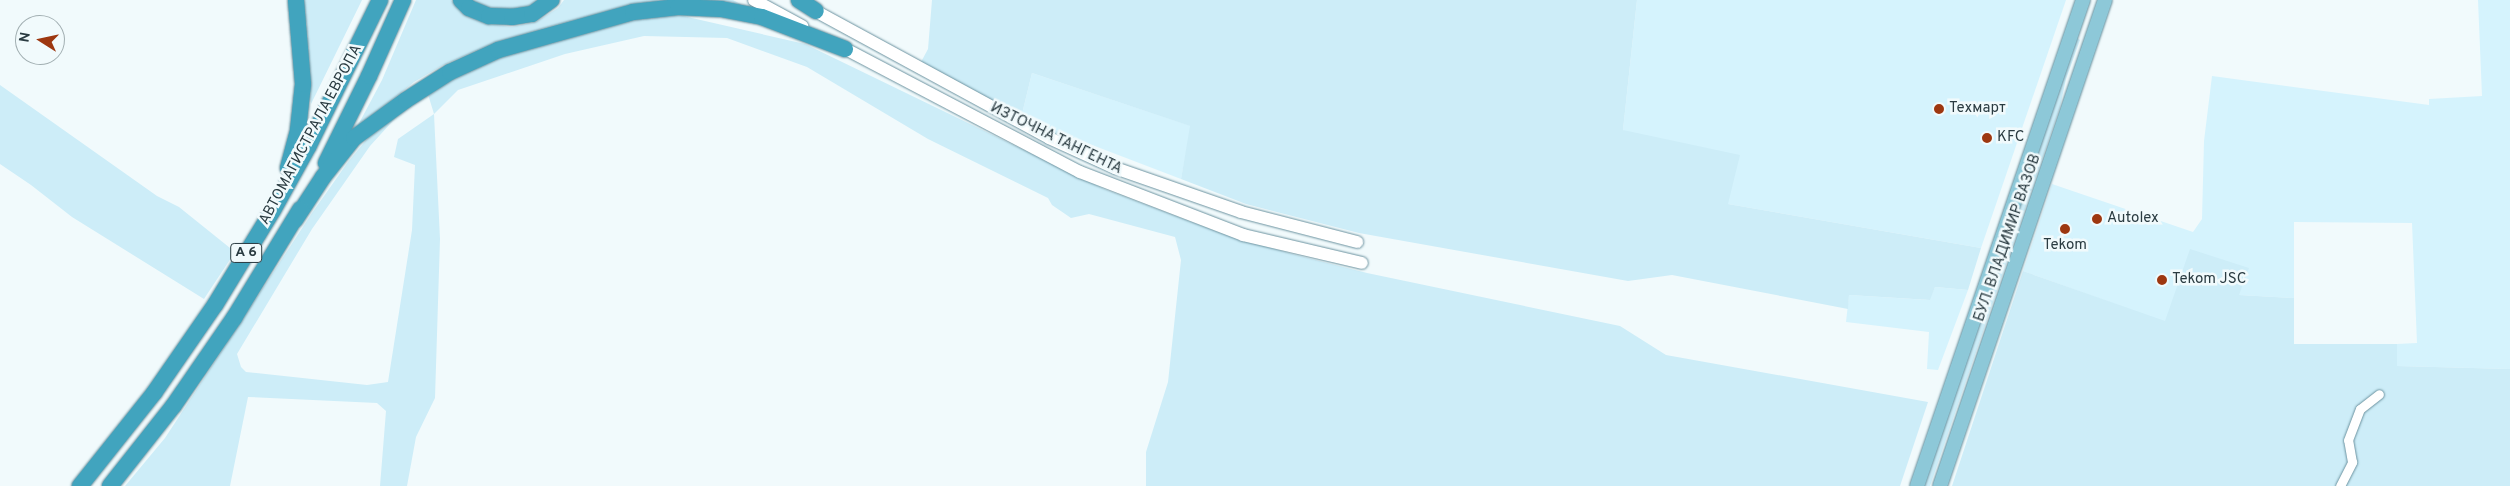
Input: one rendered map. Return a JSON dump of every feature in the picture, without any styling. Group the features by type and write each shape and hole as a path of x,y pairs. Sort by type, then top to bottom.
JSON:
{"highway":[{"path":"273,210 288,170 298,130 303,84 296,0"},
{"name":"АВТОМАГИСТРАЛА ЕВРОПА","path":"80,486 154,393 215,304 273,210 343,79 380,0"},
{"name":"АВТОМАГИСТРАЛА ЕВРОПА","path":"110,486 174,405 234,318 295,220 369,76 403,0"},
{"path":"461,0 469,8 488,16 512,18 532,14 551,0"},
{"path":"797,0 816,11"},
{"path":"295,220 323,177 354,138 406,100 450,72 498,50 633,12 678,7 721,9 762,18 846,49"}],"main road":[{"name":"БУЛ. ВЛАДИМИР ВАЗОВ","path":"1917,486 2082,0"},
{"name":"БУЛ. ВЛАДИМИР ВАЗОВ","path":"1940,486 2105,0"}],"street":[{"name":"ИЗТОЧНА ТАНГЕНТА","path":"754,0 1080,172 1243,235 1362,263"},
{"name":"ИЗТОЧНА ТАНГЕНТА","path":"816,11 1032,129 1115,168 1242,212 1357,242"},
{"path":"2340,486 2352,462 2348,440 2360,409 2380,394"}],"shaded area":[{"path":"301,0 362,0 311,104 307,26"},
{"path":"416,0 451,0 464,13 474,19 488,24 512,27 536,22 558,8 564,0 733,0 753,11 578,19 544,28 487,46 443,65 414,82 356,129 382,80"},
{"path":"464,0 546,0 511,15"},
{"path":"932,0 1637,0 1623,130 1740,155 1728,204 1981,248 1968,290 1935,287 1930,300 1849,295 1848,309 1672,275 1628,281 1359,233 1246,204 1181,179 1190,126 1032,73 1022,114 1066,135 1064,141 921,62 928,49"},
{"path":"1637,0 2066,0 1981,248 1728,204 1623,130"},
{"path":"2478,0 2510,0 2510,369 2397,366 2397,344 2417,343 2412,223 2294,222 2294,298 2239,295 2165,322 2023,271 2052,184 2193,232 2202,219 2204,141 2212,76 2429,105 2429,99 2482,96"},
{"path":"670,13 805,44 1104,189 1218,232 1292,254 1367,273 1620,326 1666,355 1928,402 1900,486 1146,486 1146,452 1168,382 1181,260 1175,237 1089,214 1071,218 1052,205 1048,198 928,139 807,67 727,38 644,36 565,54 458,90 434,114 427,91 500,54 610,22"},
{"path":"2076,37 2080,40 2066,79 2060,107 1930,486 1923,486"},
{"path":"1032,73 1191,126 1181,179 1066,135 1022,114"},
{"path":"0,85 157,196 179,207 235,252 204,299 72,217 0,164"},
{"path":"411,101 370,146 312,229 237,354 241,367 246,372 367,385 388,382 412,230 415,165 394,157 398,139 434,114 440,239 435,398 416,437 407,486 380,486 386,411 377,403 248,397 230,486 125,486 165,438 312,213 348,162 377,127"},
{"path":"2190,249 2249,268 2239,295 2294,298 2294,344 2397,344 2397,366 2510,369 2510,486 1952,486 2023,271 2165,321"},
{"path":"1935,287 1968,290 1938,370 1927,369 1929,332 1846,322 1849,295 1929,300"}],"place":[{"name":"Техмарт","path":"1939,109"},
{"name":"KFC","path":"1987,138"},
{"name":"Autolex","path":"2097,219"},
{"name":"Tekom","path":"2065,229"},
{"name":"Tekom JSC","path":"2162,280"}]}
